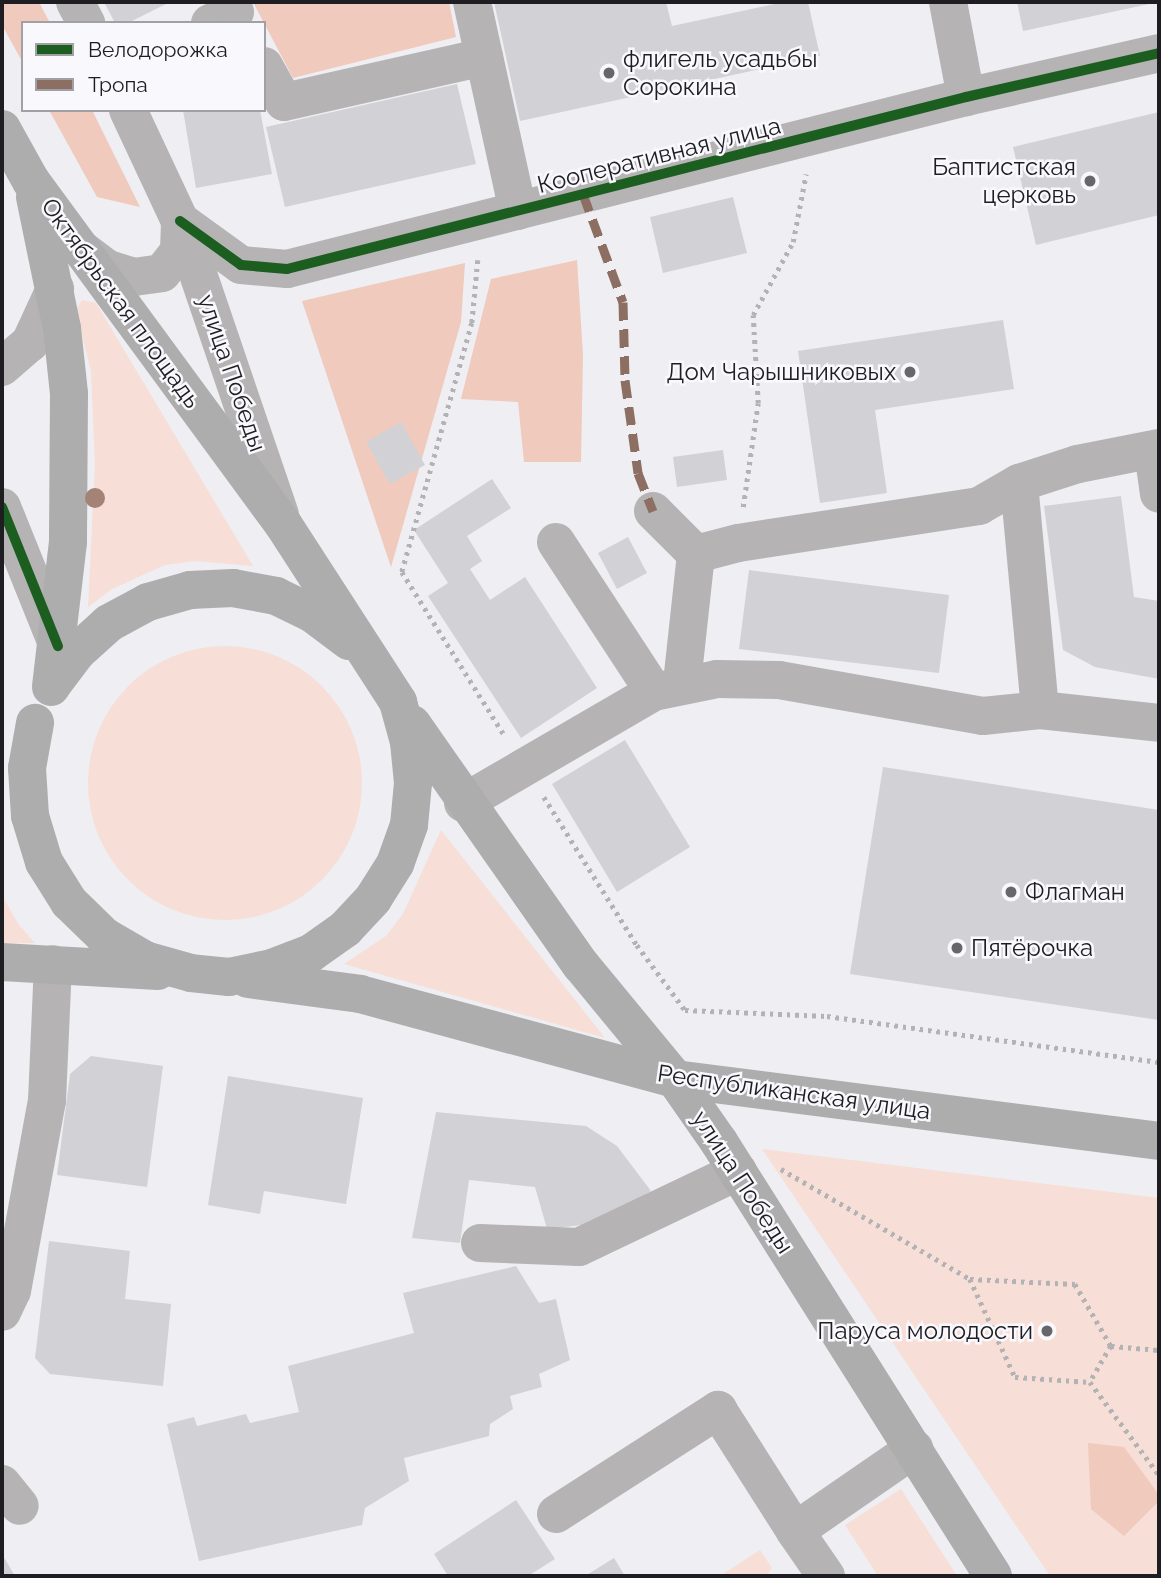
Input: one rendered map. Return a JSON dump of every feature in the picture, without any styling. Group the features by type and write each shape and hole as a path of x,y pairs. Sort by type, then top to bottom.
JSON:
{"main road":[{"path":"2,129 31,181"},
{"name":"Октябрьская площадь","path":"31,181 283,524 389,687 409,742 414,783 409,825 395,864 373,899 345,929 310,953 272,968 229,977 191,973 145,960 104,936 69,902 44,862 30,816 27,768 35,723"},
{"name":"Октябрьская площадь","path":"31,181 55,289 69,394 69,458 58,646 51,687"},
{"name":"Октябрьская площадь","path":"2,772 35,723 51,687 76,652 109,623 148,602 190,590 233,588 276,596 313,614 389,687"},
{"name":"улица Победы","path":"389,687 463,803 581,965 675,1079 738,1171 993,1576"},
{"path":"2,962 191,973"},
{"name":"Республиканская улица","path":"229,977 360,993 675,1079 1159,1141"}],"street":[{"path":"75,2 85,21"},
{"path":"472,2 484,57 500,216"},
{"path":"948,2 966,97"},
{"name":"Кооперативная улица","path":"180,221 241,265 287,270 813,139 966,97 1159,53"},
{"path":"266,70 284,102 484,57"},
{"name":"улица Победы","path":"129,112 180,221 283,524"},
{"path":"81,249 108,269 134,277 162,273 179,251 180,221"},
{"path":"2,367 30,344 55,289"},
{"path":"696,554 738,543 979,506 1019,483 1078,464 1156,449 1159,494"},
{"path":"1019,483 1040,710"},
{"path":"2,507 58,646"},
{"path":"653,511 696,554"},
{"path":"556,542 668,687"},
{"path":"668,687 696,554"},
{"path":"463,803 526,770 668,687 779,680 983,716 1040,710 1159,723"},
{"path":"2,1312 12,1291 47,1101 54,964"},
{"path":"480,1242 579,1247 738,1171"},
{"path":"556,1514 719,1410 826,1576"},
{"path":"795,1531 914,1449"}],"path":[{"path":"738,543 758,403 753,315 793,242 813,139"},
{"path":"500,216 402,572 636,945 685,1010 827,1016 1159,1062"},
{"path":"779,1167 970,1279 1075,1284 1111,1346"},
{"path":"970,1279 1015,1377 1090,1382 1159,1475"},
{"path":"1111,1346 1159,1350"},
{"path":"1090,1382 1111,1346"}],"shaded area":[{"path":"2,2 39,2 49,21 21,21 21,59 2,25"},
{"path":"253,2 449,2 456,37 293,78 266,27 266,21 263,21"},
{"path":"50,112 93,112 140,207 97,197"},
{"path":"577,260 583,355 581,462 524,462 518,402 461,399 491,279"},
{"path":"465,263 461,322 391,567 302,301"},
{"path":"82,300 96,303 253,566 195,561 165,565 112,589 88,607 95,465 91,371 76,311"},
{"path":"212,646 238,646 278,656 301,669 322,686 339,707 352,730 360,756 360,810 352,836 339,859 322,880 290,904 265,915 238,920 212,920 185,915 160,904 138,889 119,870 104,848 93,823 88,796 88,770 93,743 104,718 119,696 138,677 160,662 185,651"},
{"path":"441,830 605,1038 344,964 386,936 403,914"},
{"path":"2,896 19,925 35,943 2,943"},
{"path":"762,1149 1159,1198 1159,1576 1050,1576"},
{"path":"1088,1443 1124,1447 1159,1495 1159,1501 1124,1536 1091,1509"},
{"path":"901,1489 957,1576 878,1576 845,1525"},
{"path":"760,1550 772,1568 766,1576 720,1576"}],"building":[{"path":"104,2 170,2 132,21 114,21"},
{"path":"494,2 666,2 672,26 784,2 808,2 820,56 520,121"},
{"path":"1017,2 1154,2 1154,3 1023,31"},
{"path":"457,84 476,164 285,207 266,127"},
{"path":"183,112 260,112 272,174 196,188"},
{"name":"Баптистская церковь","path":"1159,112 1159,215 1036,245 1013,147"},
{"path":"733,197 747,253 663,273 650,217"},
{"path":"1003,320 1014,389 875,410 887,493 820,503 798,351"},
{"path":"401,422 425,465 390,484 366,442"},
{"path":"723,450 727,480 677,487 673,457"},
{"path":"492,479 511,508 467,536 482,561 470,569 490,600 525,577 597,688 521,738 428,596 448,583 414,530"},
{"path":"1121,496 1134,597 1159,601 1159,679 1095,667 1063,650 1044,506"},
{"path":"628,537 647,573 617,589 598,553"},
{"path":"749,570 949,595 939,673 739,649"},
{"path":"625,740 690,847 617,892 552,784"},
{"name":"Флагман","path":"883,767 1159,810 1159,1020 850,974"},
{"path":"91,1056 163,1066 147,1187 57,1175 70,1074"},
{"path":"228,1076 363,1098 346,1204 264,1191 260,1214 208,1205"},
{"path":"436,1112 586,1126 617,1146 651,1191 600,1223 547,1229 535,1187 469,1180 460,1243 412,1238"},
{"path":"49,1241 130,1251 125,1299 171,1304 163,1386 50,1374 35,1358"},
{"path":"516,1266 539,1303 556,1299 570,1360 539,1374 542,1387 510,1396 513,1409 490,1424 489,1436 404,1458 409,1481 365,1508 362,1525 199,1561 167,1424 194,1417 197,1426 246,1414 250,1423 299,1412 288,1366 414,1333 403,1293"},
{"path":"516,1500 555,1559 528,1576 448,1576 434,1554"},
{"path":"2,1554 15,1576 2,1576"},
{"path":"614,1558 625,1576 585,1576"}],"marked path":[{"path":"583,194 623,302 625,380 638,473 653,511"}],"cycle path":[{"path":"180,221 241,265 287,269 966,97 1159,53"},
{"path":"2,507 58,646"}],"place":[{"name":"флигель усадьбы Сорокина","path":"609,73"},
{"name":"Баптистская церковь","path":"1090,181"},
{"name":"Дом Чарышниковых","path":"910,372"},
{"name":"Флагман","path":"1011,892"},
{"name":"Пятёрочка","path":"957,948"},
{"name":"Паруса молодости","path":"1047,1331"}]}
